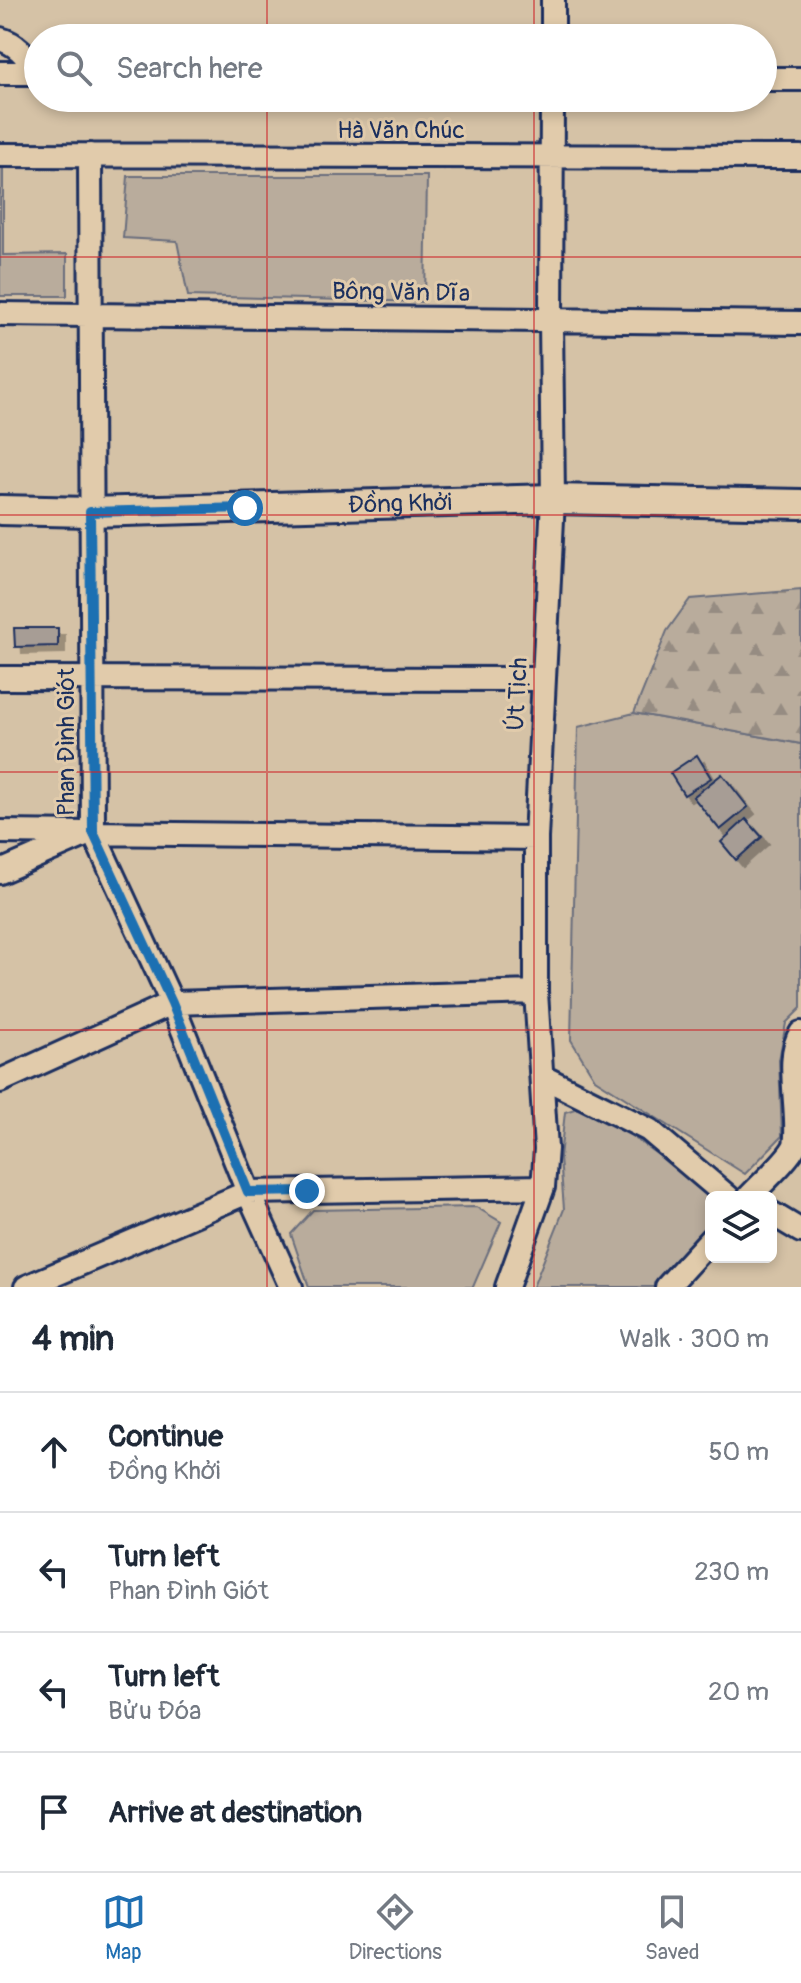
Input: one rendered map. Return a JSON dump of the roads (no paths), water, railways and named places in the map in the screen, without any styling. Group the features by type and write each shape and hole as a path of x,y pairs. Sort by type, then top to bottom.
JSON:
{"street":[{"path":"553,0 553,24"},
{"path":"0,39 24,52"},
{"path":"0,73 24,73"},
{"path":"777,79 801,79"},
{"name":"Út Tịch","path":"507,1287 543,1187 546,1149 536,992 536,838 553,499 552,112"},
{"name":"Hà Văn Chúc","path":"0,155 801,157"},
{"name":"Phan Đình Giót","path":"90,155 93,832 172,1003 248,1192 291,1287"},
{"name":"Bông Văn Dĩa","path":"0,314 801,323"},
{"name":"Đồng Khởi","path":"0,510 90,512 553,499 801,504"},
{"path":"0,678 544,679"},
{"path":"0,832 536,838"},
{"path":"0,872 93,832"},
{"path":"0,1081 172,1003 536,992"},
{"path":"755,1191 795,1147 799,1126 795,1047 801,1033"},
{"path":"543,1077 649,1130 721,1191"},
{"path":"26,1287 248,1192 543,1187"},
{"path":"777,1217 801,1231"},
{"path":"667,1287 705,1246"}]}
